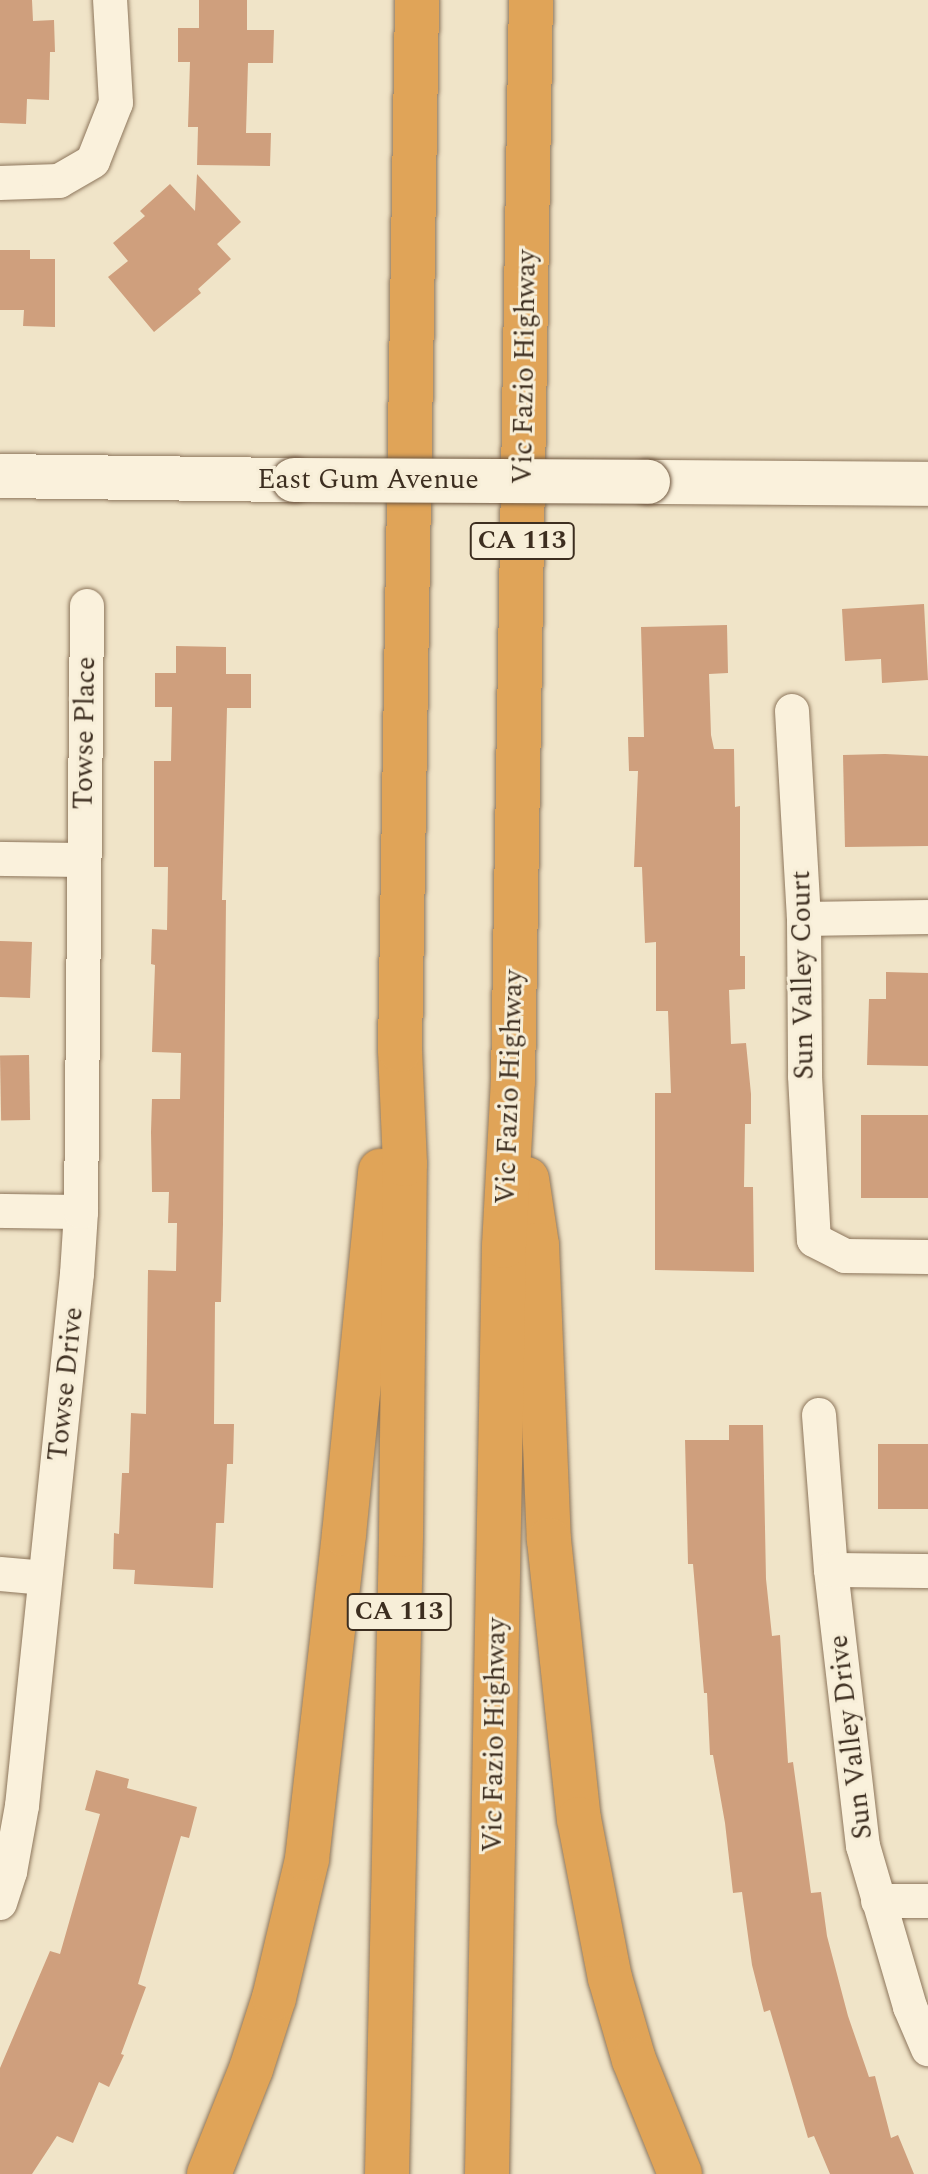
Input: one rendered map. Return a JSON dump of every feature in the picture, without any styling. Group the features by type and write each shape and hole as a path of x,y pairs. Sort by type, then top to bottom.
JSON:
{"highway":[{"name":"CA 113","path":"387,2174 395,1896 405,1164 400,1050 417,0"},
{"name":"Vic Fazio Highway","path":"487,2174 503,1261 513,1081 531,0"},
{"path":"209,2174 251,2069 274,1998 307,1859 344,1534 380,1164 400,1050"},
{"path":"513,1081 537,1245 549,1540 563,1695 579,1819 610,1978 634,2060 680,2174"}],"street":[{"path":"0,183 59,181 93,161 116,103 110,0"},
{"name":"East Gum Avenue","path":"0,476 928,484"},
{"name":"Towse Place","path":"83,860 87,606"},
{"name":"Sun Valley Court","path":"792,711 804,919 805,1076 814,1240 845,1256 928,1257"},
{"path":"0,859 83,860"},
{"name":"Towse Drive","path":"0,1903 10,1872 22,1806 81,1212 83,860"},
{"path":"804,919 928,917"},
{"path":"0,1211 81,1212"},
{"name":"Sun Valley Drive","path":"819,1415 831,1570 863,1846 910,2007 928,2049"},
{"path":"831,1570 928,1571"},
{"path":"0,1574 45,1578"},
{"path":"878,1901 928,1901"}],"building":[{"path":"0,0 32,0 33,21 54,20 55,52 50,52 49,100 27,99 26,124 0,123"},
{"path":"199,0 247,0 247,30 274,30 273,63 248,63 246,133 271,133 270,166 197,165 198,127 188,127 190,62 178,62 178,28 199,28"},
{"path":"197,174 241,222 217,244 231,259 198,289 201,293 154,332 108,277 128,261 113,243 145,216 140,211 170,184 195,211"},
{"path":"0,250 30,250 30,259 55,259 55,327 23,326 24,310 0,310"},
{"path":"924,604 928,680 882,683 881,659 845,661 842,609"},
{"path":"727,625 728,673 709,674 711,735 714,749 734,749 735,807 740,806 740,956 745,956 745,989 729,990 731,1044 746,1043 751,1094 751,1124 745,1124 744,1187 753,1187 754,1272 655,1270 655,1093 671,1093 668,1011 656,1011 656,942 645,943 642,867 634,867 638,771 629,771 628,737 644,737 641,627"},
{"path":"176,646 226,647 226,674 251,674 251,708 227,708 222,900 226,900 223,1224 221,1302 215,1302 214,1424 234,1424 233,1464 227,1464 224,1523 216,1523 213,1588 134,1584 135,1570 113,1569 114,1533 119,1534 122,1473 129,1473 131,1413 146,1414 148,1270 176,1271 177,1223 168,1223 169,1192 152,1192 151,1132 152,1099 180,1099 181,1053 152,1052 155,965 151,964 152,929 167,930 168,867 154,867 154,761 171,761 172,707 155,707 155,673 176,673"},
{"path":"843,755 928,756 928,846 845,847"},
{"path":"0,941 32,942 30,998 0,997"},
{"path":"886,972 928,973 928,1066 867,1065 869,999 886,999"},
{"path":"29,1055 30,1120 1,1120 0,1056"},
{"path":"861,1115 928,1115 928,1198 861,1198"},
{"path":"729,1425 763,1425 766,1579 772,1636 780,1635 788,1763 793,1762 811,1893 821,1892 827,1936 848,2016 869,2077 875,2076 891,2138 898,2135 914,2174 830,2174 814,2136 808,2138 770,2010 764,2012 752,1965 742,1892 733,1893 725,1823 713,1755 710,1755 707,1693 704,1693 693,1564 688,1564 685,1440 729,1440"},
{"path":"878,1444 928,1444 928,1509 878,1509"},
{"path":"96,1770 129,1779 127,1788 197,1807 189,1838 181,1836 138,1984 146,1987 121,2054 124,2055 109,2087 99,2082 73,2143 57,2136 32,2174 0,2174 0,2068 50,1951 60,1954 100,1814 85,1810"}]}
